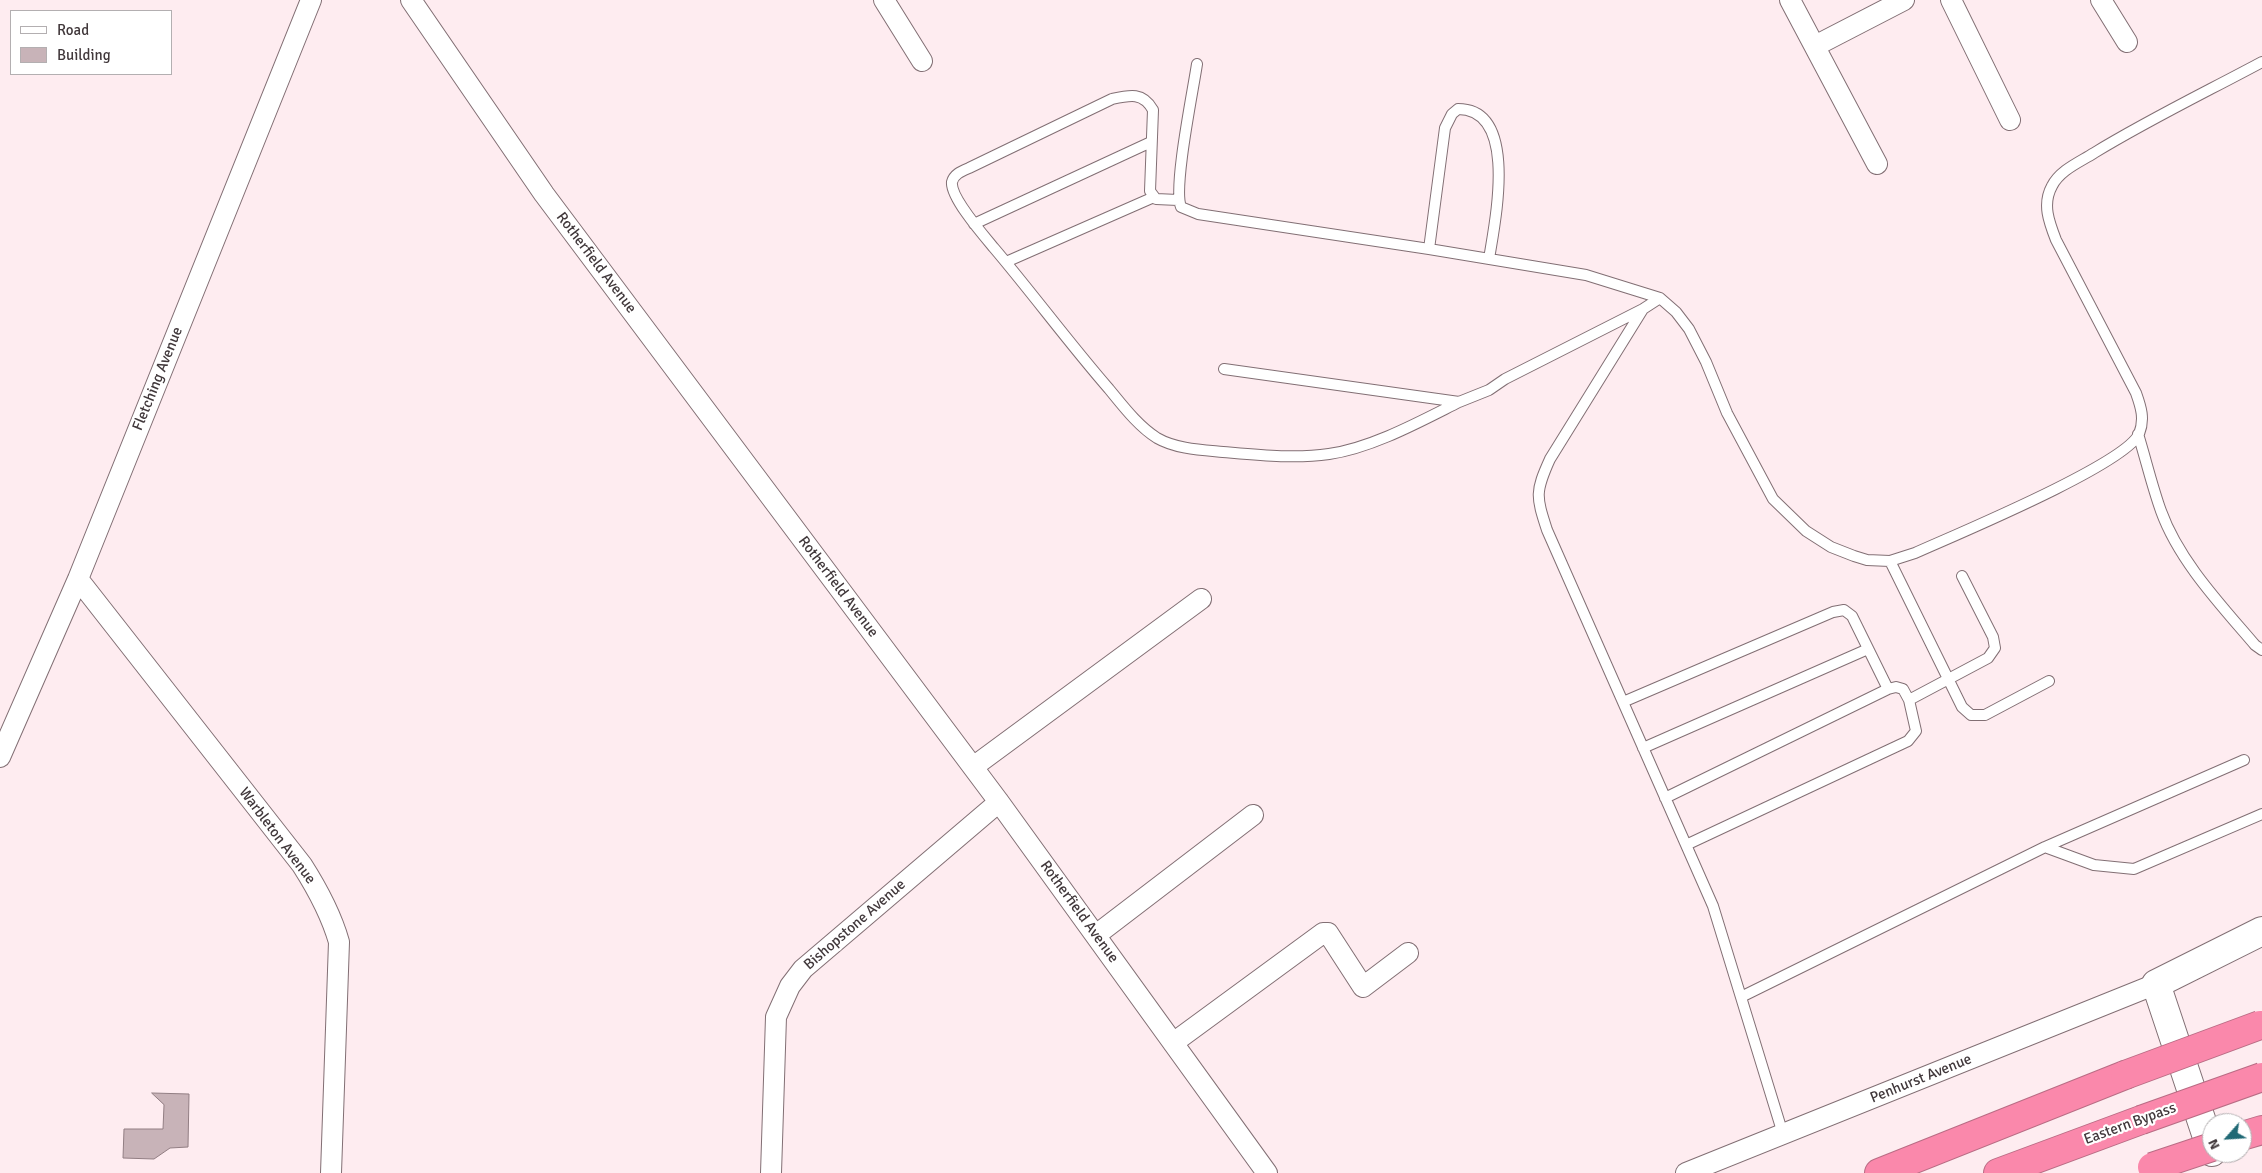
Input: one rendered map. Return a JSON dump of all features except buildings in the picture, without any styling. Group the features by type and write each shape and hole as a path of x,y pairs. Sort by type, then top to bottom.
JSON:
{"highway":[{"path":"1879,1173 2125,1075 2261,1025"},
{"name":"Eastern Bypass","path":"1998,1173 2262,1077"},
{"path":"2144,1170 2202,1150"}],"main road":[{"path":"2202,1123 2156,984 2262,931"}],"street":[{"name":"Fletching Avenue","path":"0,757 78,579 311,0"},
{"name":"Rotherfield Avenue","path":"411,0 544,194 999,802 1267,1173"},
{"path":"884,0 922,62"},
{"path":"1790,0 1877,164"},
{"path":"1815,46 1904,0"},
{"path":"1951,0 2010,120"},
{"path":"2101,0 2127,42"},
{"name":"Warbleton Avenue","path":"78,579 302,866 321,896 334,924 339,942 330,1173"},
{"path":"973,767 992,751 1200,599"},
{"name":"Bishopstone Avenue","path":"771,1173 776,1017 790,986 803,969 999,802"},
{"path":"1096,935 1253,815"},
{"path":"1173,1043 1326,932 1363,987 1408,953"},
{"name":"Penhurst Avenue","path":"1686,1173 2156,984"}],"lane":[{"path":"1197,64 1180,174 1178,200 1181,207 1198,214 1586,275 1660,298 1676,312 1689,329 1706,362 1727,413 1774,499 1806,531 1832,547 1867,560 1890,561 1915,553 2093,470 2125,450 2138,434 2142,422 2142,410 2136,393 2056,240 2048,221 2046,199 2053,184 2072,166 2122,136 2262,62"},
{"path":"1178,200 1161,200 1154,197 1150,191 1153,110 1149,102 1142,97 1130,95 1112,100 957,174 952,181 952,189 974,224 1087,364 1135,420 1157,438 1191,448 1293,456 1330,454 1369,442 1411,426 1459,402 1489,390 1505,379 1643,309 1660,298"},
{"path":"1430,249 1446,128 1452,114 1458,109 1470,109 1479,115 1490,128 1496,145 1499,170 1498,195 1490,259"},
{"path":"974,224 1151,142"},
{"path":"1006,262 1154,197"},
{"path":"1643,309 1550,459 1541,478 1537,499 1547,530 1713,906 1783,1134"},
{"path":"1224,369 1459,402"},
{"path":"2138,434 2161,513 2185,557 2205,586 2255,645 2262,650"},
{"path":"1890,561 1962,707 1971,716 1985,715 2049,681"},
{"path":"1909,700 1988,658 1995,648 1994,637 1962,576"},
{"path":"1623,702 1833,612 1844,610 1852,616 1888,690"},
{"path":"1643,748 1868,649"},
{"path":"1665,798 1888,690 1896,687 1903,689 1909,700 1916,731 1908,741 1686,845"},
{"path":"1741,997 2045,847 2244,760"},
{"path":"2045,847 2094,865 2134,869 2262,814"}]}
